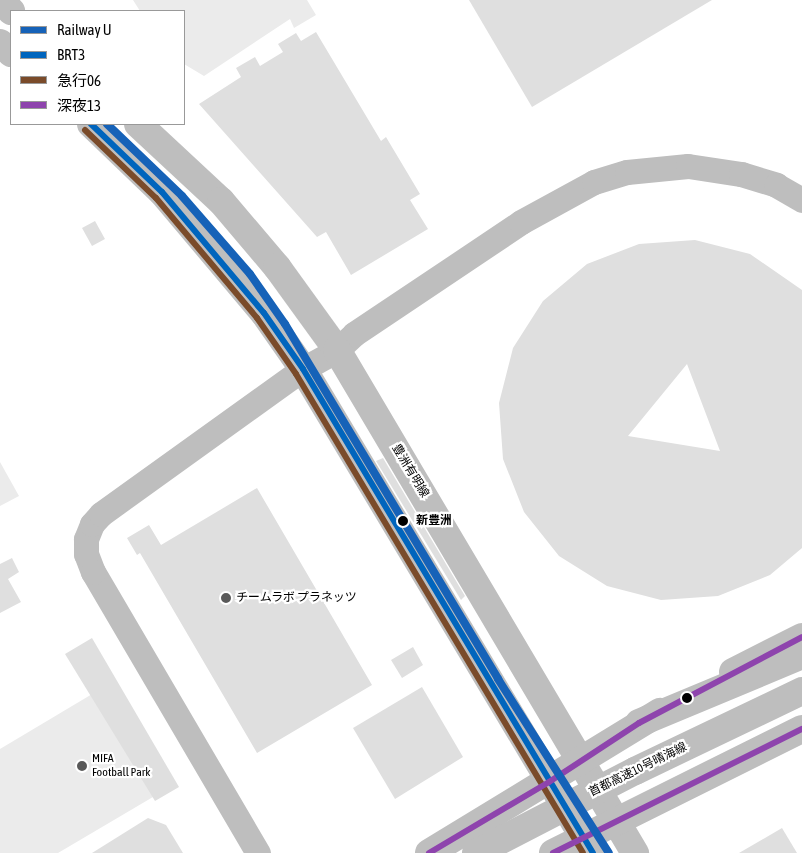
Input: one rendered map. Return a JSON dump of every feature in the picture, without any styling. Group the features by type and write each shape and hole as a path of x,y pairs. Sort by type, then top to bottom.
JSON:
{"main road":[{"path":"0,1 10,10"},
{"path":"0,43 10,52"},
{"path":"92,125 162,192 264,313 303,369 588,845"},
{"name":"豊洲有明線","path":"139,125 221,201 277,267 337,350 582,760 635,853"},
{"path":"428,853 549,782 639,723 802,637"},
{"path":"639,723 802,654"},
{"name":"首都高速10号晴海線","path":"476,853 635,771 802,691"},
{"name":"首都高速10号晴海線","path":"513,853 802,711"},
{"path":"553,853 588,845 616,821 802,729"}],"street":[{"path":"258,853 93,572 86,554 86,539 92,524 101,514 303,369 337,350 354,334 548,205 594,182 628,172 688,166 741,174 776,185 802,200"}],"shaded area":[{"path":"133,0 307,0 316,15 294,28 290,19 204,76 185,65 185,10 139,10"},
{"path":"0,462 19,496 0,506"},
{"name":"MIFA Football Park","path":"114,681 175,784 58,853 0,853 0,749"}],"building":[{"path":"469,0 712,0 532,107"},
{"path":"316,32 381,141 386,137 420,194 410,200 428,229 351,275 326,232 317,237 199,104 241,77 236,68 255,57 260,66 283,52 278,44 296,33 301,41"},
{"path":"95,221 105,239 92,246 82,228"},
{"path":"695,240 750,254 802,290 802,548 770,575 718,596 661,600 607,586 559,556 524,512 503,459 499,403 513,348 543,301 587,264 639,244","holes":["687,364 720,451 628,436"]},
{"path":"383,458 465,596 461,600 376,461"},
{"path":"257,488 372,685 257,753 140,553 137,555 127,538 149,525 161,545"},
{"path":"12,558 19,572 8,579 21,602 0,613 0,564"},
{"path":"92,638 179,787 155,801 65,654"},
{"path":"413,647 423,665 402,678 391,660"},
{"path":"422,687 463,757 395,799 353,728"},
{"path":"148,818 166,825 183,853 92,853"},
{"path":"782,828 797,853 739,853"}],"rail line":[{"name":"U","path":"108,125 182,196 250,274 285,324 498,679 609,853"}],"transit line":[{"name":"BRT3","path":"92,125 162,192 264,313 303,369 593,853"},
{"name":"急行06","path":"85,130 156,198 257,318 296,374 583,853"},
{"name":"深夜13","path":"429,853 549,782 639,723 802,637"},
{"name":"深夜13","path":"553,853 802,729"}],"place":[{"name":"新豊洲","path":"403,521"},
{"name":"チームラボ プラネッツ","path":"226,598"},
{"name":"MIFA Football Park","path":"82,766"}]}
